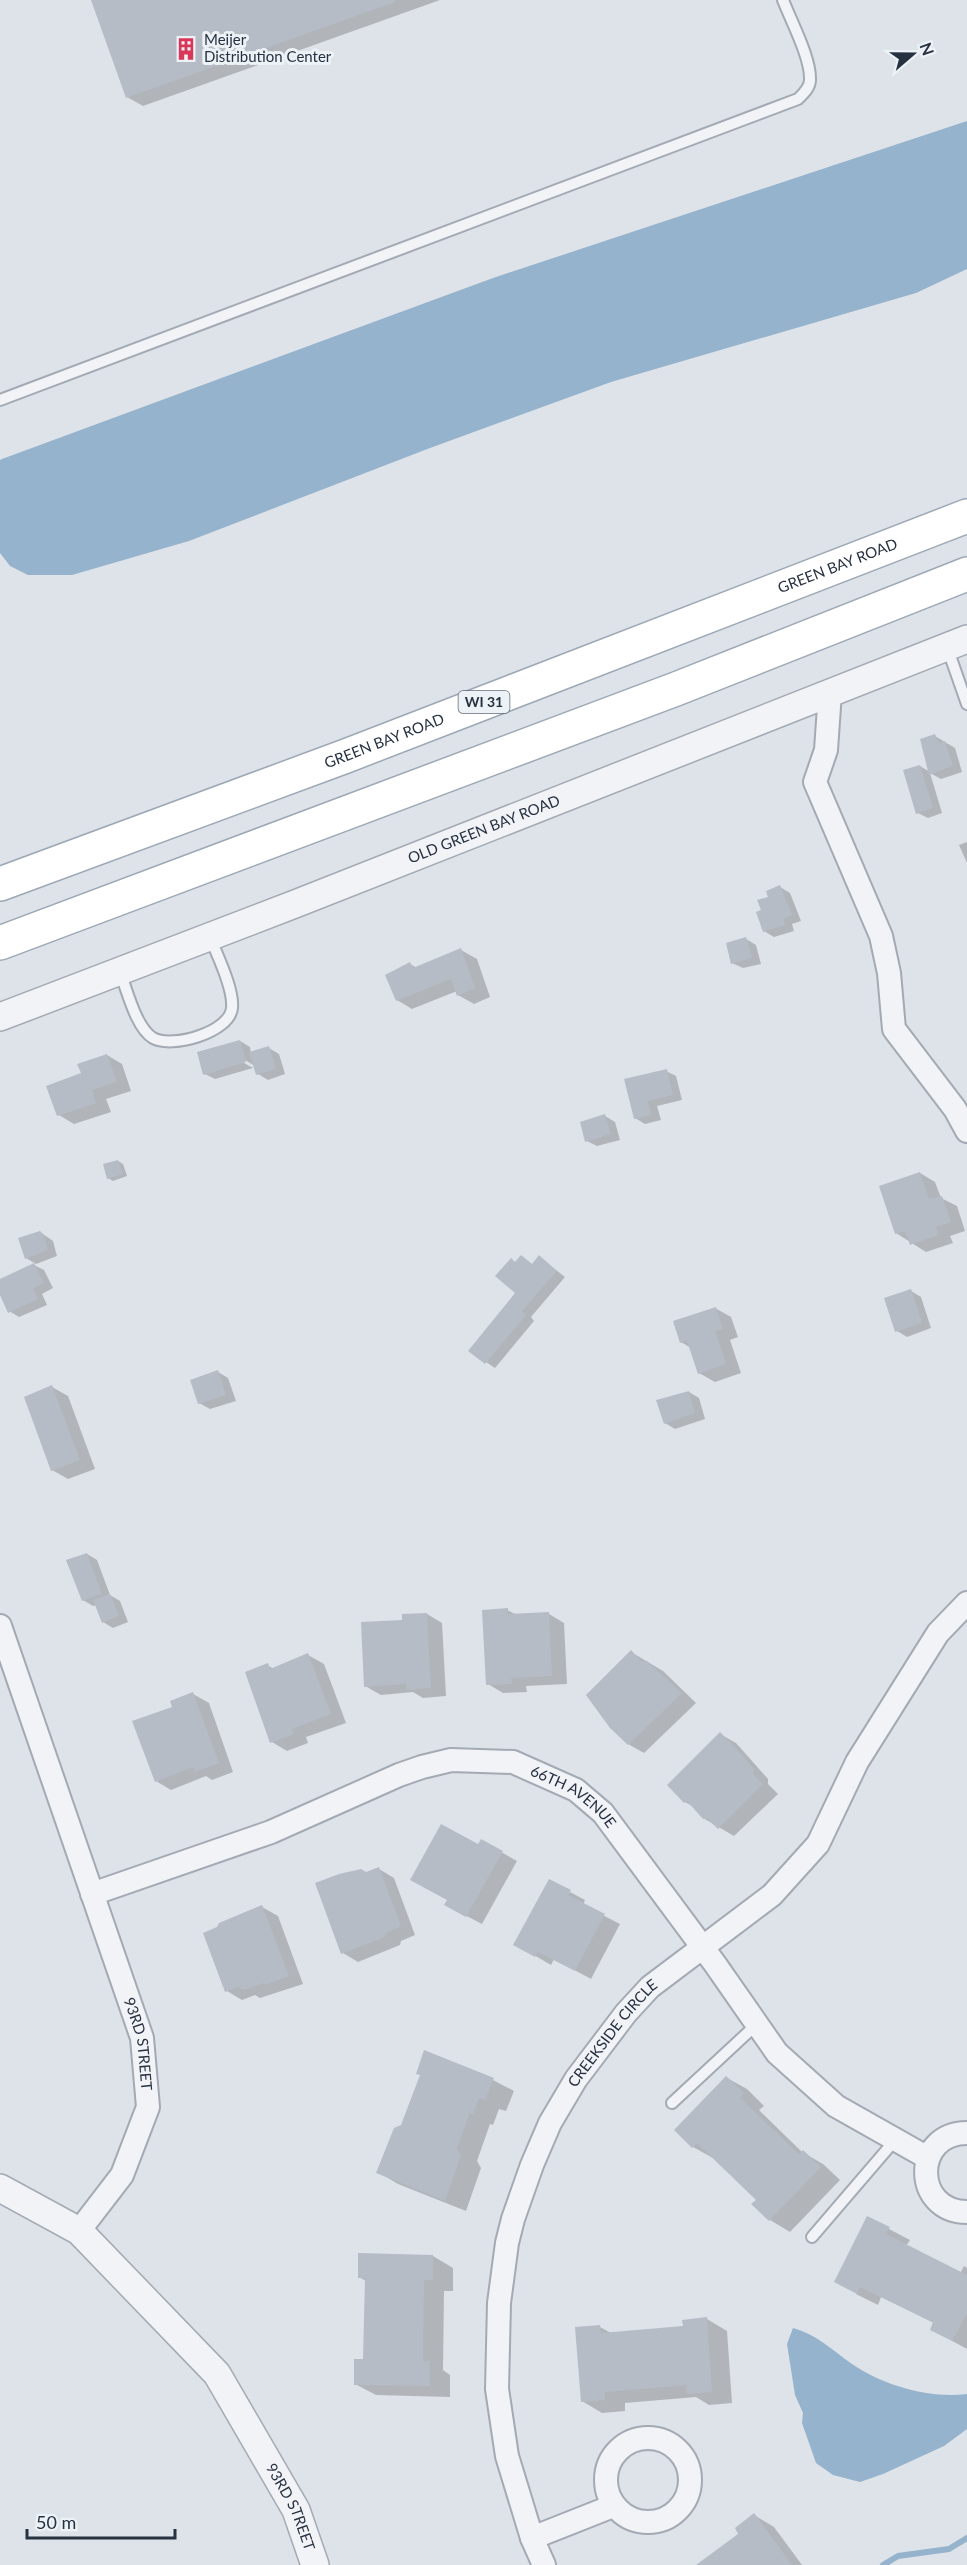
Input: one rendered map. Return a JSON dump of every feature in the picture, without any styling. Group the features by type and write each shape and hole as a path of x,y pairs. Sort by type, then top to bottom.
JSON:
{"main road":[{"name":"GREEN BAY ROAD","path":"0,884 357,752 967,516"},
{"path":"0,943 676,689 967,574"}],"street":[{"name":"OLD GREEN BAY ROAD","path":"0,1017 210,937 957,643"},
{"path":"830,692 826,750 815,782 881,936 889,973 894,1029 955,1109 967,1131"},
{"name":"CREEKSIDE CIRCLE","path":"543,2565 532,2538 507,2456 498,2406 497,2354 499,2303 513,2219 546,2133 576,2079 596,2049 650,1987 772,1895 818,1844 856,1762 938,1633 967,1603"},
{"name":"93RD STREET","path":"0,1626 142,2038 148,2107 122,2175 79,2231 217,2374 296,2510 315,2565"},
{"name":"66TH AVENUE","path":"92,1894 271,1832 422,1767 451,1760 513,1762 545,1774 590,1800 634,1854 777,2053 836,2106 928,2158"},
{"path":"967,2133 945,2137 935,2146 928,2158 925,2170 932,2194 941,2204 952,2210 967,2212"},
{"path":"0,2188 79,2231"},
{"path":"532,2538 612,2506"}],"lane":[{"path":"0,400 798,99 807,89 810,81 807,62 783,0"},
{"path":"957,643 967,704"},
{"path":"120,971 141,1025 154,1038 172,1041 214,1031 230,1017 232,1007 230,994 210,937"},
{"path":"672,2103 757,2024"},
{"path":"812,2237 897,2139"}],"water":[{"path":"967,121 967,269 916,293 611,382 430,448 189,541 72,575 28,575 10,566 0,553 0,460 2,459 493,278"},
{"path":"793,2328 817,2338 864,2372 892,2384 922,2392 967,2394 967,2429 944,2446 860,2482 833,2475 816,2463 802,2423 803,2413 795,2395 787,2344"}],"building":[{"name":"Meijer Distribution Center","path":"91,0 395,0 395,2 126,98"},
{"path":"935,734 939,743 945,741 953,766 929,775 920,739"},
{"path":"920,765 933,808 916,814 903,770"},
{"path":"780,885 792,915 783,919 785,925 763,932 756,912 761,910 757,900 768,897 766,891"},
{"path":"746,937 752,958 731,964 726,943"},
{"path":"461,948 475,988 457,996 451,979 396,1001 385,975 410,962 413,968"},
{"path":"240,1040 246,1062 203,1075 197,1052"},
{"path":"269,1046 276,1069 256,1075 249,1052"},
{"path":"107,1054 117,1082 92,1090 96,1103 57,1116 46,1086 81,1073 77,1064"},
{"path":"667,1069 673,1095 648,1101 651,1115 634,1119 624,1079"},
{"path":"605,1114 611,1134 585,1142 580,1122"},
{"path":"118,1160 123,1174 107,1179 103,1164"},
{"path":"920,1172 929,1199 942,1196 951,1222 936,1227 938,1235 910,1245 905,1231 895,1234 879,1186"},
{"path":"40,1231 48,1250 25,1259 18,1238"},
{"path":"521,1255 532,1264 539,1255 557,1271 522,1311 526,1315 485,1364 468,1351 515,1293 495,1276 511,1258 515,1262"},
{"path":"34,1263 44,1283 33,1288 38,1299 8,1313 0,1295 0,1279"},
{"path":"911,1289 922,1323 895,1332 884,1298"},
{"path":"716,1307 723,1329 715,1331 726,1364 698,1374 687,1341 680,1343 673,1321"},
{"path":"218,1370 226,1395 198,1404 190,1380"},
{"path":"52,1385 80,1460 51,1471 24,1397"},
{"path":"689,1391 695,1413 664,1424 656,1400"},
{"path":"87,1553 102,1594 82,1601 66,1560"},
{"path":"110,1594 119,1616 102,1623 93,1600"},
{"path":"508,1608 508,1614 549,1612 552,1676 511,1678 512,1684 486,1685 482,1610"},
{"path":"427,1613 431,1688 406,1690 406,1684 364,1687 361,1622 402,1620 402,1614"},
{"path":"631,1650 641,1661 647,1661 682,1693 628,1745 610,1728 586,1695"},
{"path":"308,1653 331,1714 292,1729 294,1734 270,1743 245,1672 268,1663 270,1669"},
{"path":"193,1692 219,1763 195,1772 193,1767 155,1782 132,1721 172,1707 170,1701"},
{"path":"720,1732 754,1769 753,1774 763,1784 718,1829 708,1819 703,1819 687,1801 684,1803 667,1785"},
{"path":"441,1824 478,1844 481,1839 503,1851 466,1917 444,1905 447,1900 410,1880"},
{"path":"379,1867 401,1926 386,1933 385,1937 341,1954 315,1883 339,1874 361,1869 366,1872"},
{"path":"549,1879 571,1890 568,1895 605,1914 575,1971 538,1952 535,1957 513,1945"},
{"path":"262,1905 289,1976 265,1985 264,1983 243,1990 238,1987 225,1992 203,1933 217,1927 219,1923"},
{"path":"424,2050 494,2078 485,2100 479,2098 473,2114 470,2113 457,2148 461,2156 445,2201 376,2173 394,2128 401,2125 420,2075 416,2074"},
{"path":"726,2076 744,2093 740,2098 799,2154 803,2150 821,2167 769,2221 751,2204 756,2200 697,2143 692,2148 674,2130"},
{"path":"867,2216 890,2227 886,2234 967,2275 967,2313 952,2341 930,2330 933,2322 860,2287 857,2294 834,2282"},
{"path":"358,2253 433,2255 433,2280 424,2280 423,2361 430,2361 430,2386 354,2385 354,2359 363,2359 365,2278 358,2278"},
{"path":"707,2317 712,2392 687,2394 686,2385 605,2392 605,2400 581,2402 575,2327 600,2325 601,2333 683,2326 682,2320"},
{"path":"754,2513 792,2565 696,2565 738,2534 735,2528"}],"waterway":[{"path":"883,2565 898,2556 949,2549 967,2538"}],"place":[{"name":"Meijer Distribution Center","path":"186,49"}]}
